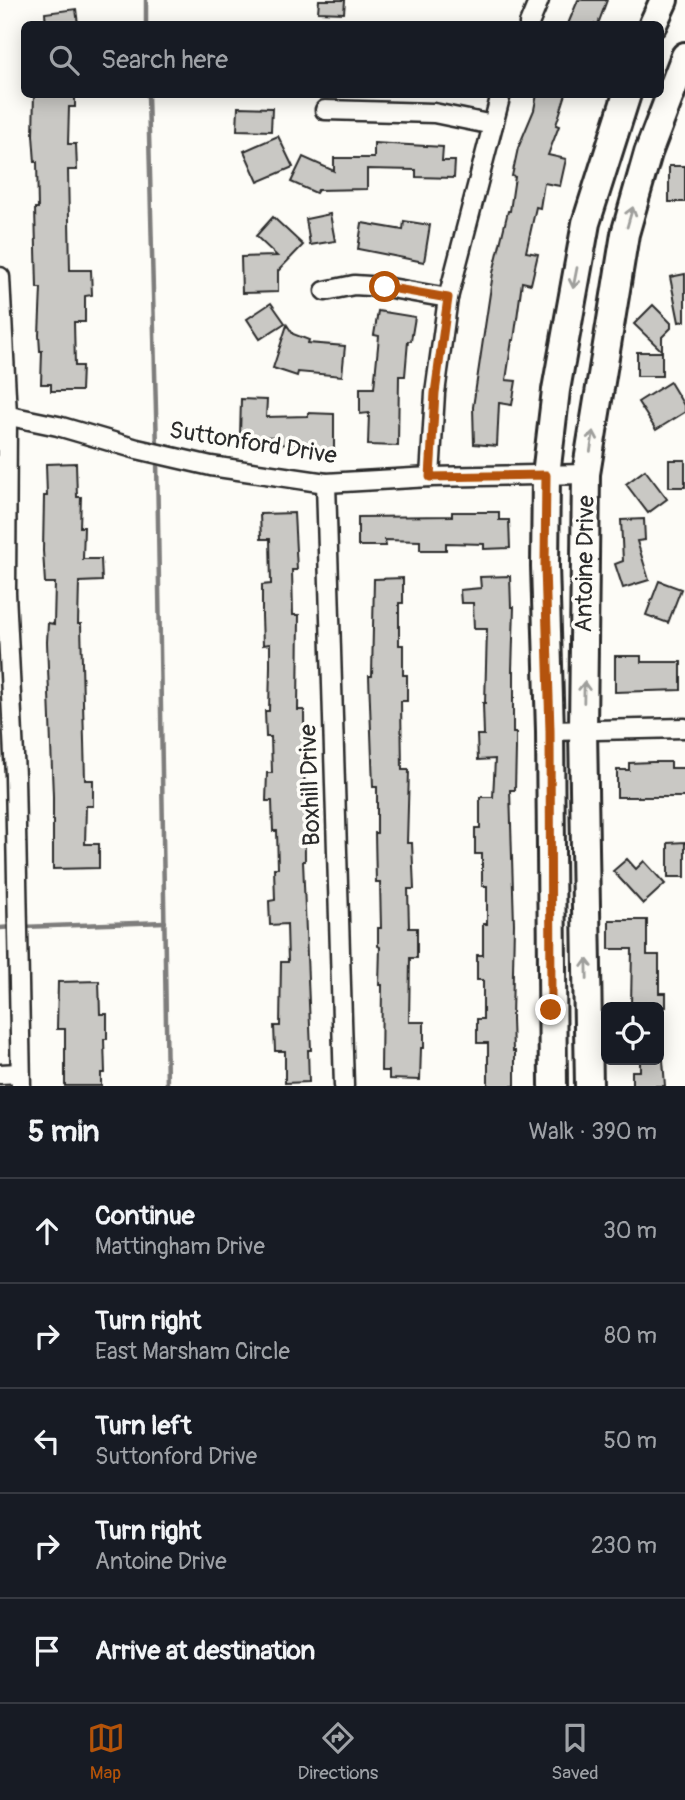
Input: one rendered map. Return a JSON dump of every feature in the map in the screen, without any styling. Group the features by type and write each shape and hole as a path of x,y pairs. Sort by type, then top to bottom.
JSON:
{"main road":[{"path":"654,21 664,0"},
{"name":"Antoine Drive","path":"589,1086 583,729 586,474 625,234 648,153 685,56"},
{"name":"Antoine Drive","path":"553,1086 546,475 556,390 586,223 626,98"},
{"path":"611,140 648,153"},
{"path":"551,1010 587,1010"}],"street":[{"path":"530,21 539,0"},
{"path":"430,477 435,393 448,298 500,98"},
{"path":"325,110 434,113 493,125"},
{"path":"0,277 4,414 3,593 8,777 18,912 20,1080 0,1074"},
{"path":"325,291 354,285 385,287 448,298"},
{"name":"Suttonford Drive","path":"4,414 211,466 326,484 430,477 586,474"},
{"name":"Boxhill Drive","path":"326,484 344,1086"},
{"path":"550,731 685,728"}],"building":[{"path":"319,0 345,0 344,13 318,12"},
{"path":"578,0 607,0 599,21 569,21"},
{"path":"76,9 78,21 46,21 45,13"},
{"path":"34,98 75,98 75,107 69,107 68,144 76,144 77,170 68,170 70,270 91,270 92,295 85,296 85,322 74,322 75,366 82,366 81,391 51,391 51,384 41,384 41,288 37,288 35,208 38,208 37,162 33,135"},
{"path":"536,98 565,98 556,125 559,126 548,155 566,159 560,186 544,183 540,208 536,207 526,252 538,254 531,284 522,282 512,340 506,380 516,381 512,405 499,403 497,446 474,444 473,407 493,273 510,211 515,177 512,176 518,148"},
{"path":"238,107 272,108 271,131 237,130"},
{"path":"278,136 293,167 258,182 244,151"},
{"path":"374,143 443,147 442,161 455,161 454,178 416,177 416,170 367,169 367,189 318,190 316,193 291,182 303,157 334,171 334,158 374,158"},
{"path":"669,166 685,166 685,202 669,202"},
{"path":"330,214 335,241 310,245 306,219"},
{"path":"273,217 303,245 278,271 278,292 242,293 241,257 277,256 256,236"},
{"path":"404,221 430,225 424,262 358,249 362,223 403,230"},
{"path":"685,274 685,321 679,322 670,277"},
{"path":"271,303 285,323 260,339 247,319"},
{"path":"653,305 671,323 671,328 662,337 662,351 634,324"},
{"path":"378,311 415,317 411,341 408,341 405,376 399,376 398,446 368,445 369,413 360,414 360,388 374,388 379,336 374,335"},
{"path":"287,325 293,334 309,340 308,343 345,346 342,376 298,372 297,376 273,368"},
{"path":"637,352 662,352 662,376 637,376"},
{"path":"670,382 685,407 685,412 656,430 638,402"},
{"path":"241,399 267,400 266,417 308,416 308,413 334,414 334,450 307,449 308,443 275,445 275,437 240,436"},
{"path":"669,460 685,460 685,487 669,487"},
{"path":"76,463 77,497 81,497 80,527 84,527 83,559 101,559 102,581 79,582 78,624 81,624 85,780 93,780 93,806 86,806 85,844 99,844 99,868 53,869 47,642 48,623 54,624 55,583 45,583 44,496 47,496 46,464"},
{"path":"645,470 667,499 648,513 626,484"},
{"path":"452,512 499,512 499,520 509,520 510,548 484,549 484,544 446,543 446,550 420,550 420,541 385,540 386,546 358,546 358,517 452,516"},
{"path":"294,513 297,570 292,570 293,615 299,615 298,710 304,710 303,861 311,1050 308,1050 309,1082 285,1083 285,1051 275,1051 274,1026 280,1026 281,962 288,962 287,924 270,925 269,901 275,900 274,868 278,868 277,831 273,831 272,801 266,801 267,773 272,773 271,737 266,737 265,711 269,711 270,644 263,645 262,585 271,584 270,539 261,539 260,514"},
{"path":"644,519 645,540 637,541 649,580 623,588 615,564 623,561 621,520"},
{"path":"510,576 511,607 514,607 513,733 516,733 515,790 510,790 515,1086 488,1086 488,1043 477,1043 477,1019 483,1019 483,980 477,980 477,955 483,955 483,924 487,924 487,886 482,886 482,854 475,854 475,828 480,828 480,797 493,797 495,759 478,760 477,735 484,735 487,629 474,629 473,603 461,603 460,590 481,588 480,577"},
{"path":"403,578 403,603 399,603 399,645 403,645 403,675 407,675 407,701 401,701 402,770 409,770 407,843 412,843 414,889 408,889 409,928 417,928 417,958 410,958 409,1022 424,1022 420,1080 389,1079 389,1071 381,1071 382,985 379,985 378,946 378,928 381,928 380,882 376,882 377,787 373,787 369,676 372,676 374,579"},
{"path":"659,581 681,589 668,623 646,615"},
{"path":"615,656 641,656 641,662 681,662 681,690 615,692"},
{"path":"671,762 671,768 685,768 685,797 617,797 617,770 629,770 629,763"},
{"path":"685,842 685,877 668,877 668,843"},
{"path":"627,859 636,869 644,861 665,884 643,904 613,871"},
{"path":"609,920 647,920 647,955 659,955 659,993 666,993 666,1007 664,1002 631,1002 632,949 609,949"},
{"path":"99,981 100,1014 107,1014 107,1039 104,1039 105,1073 101,1073 101,1086 65,1086 65,1029 57,1029 58,982"},
{"path":"640,1065 663,1065 665,1086 632,1086 632,1071 640,1071"}],"waterway":[{"path":"146,0 146,21"},
{"path":"148,98 157,451"},
{"path":"157,459 167,1086"},
{"path":"22,927 165,922"},
{"path":"0,928 13,927"}],"route":[{"path":"385,287 448,298 435,393 430,477 546,475 551,1010"}]}
